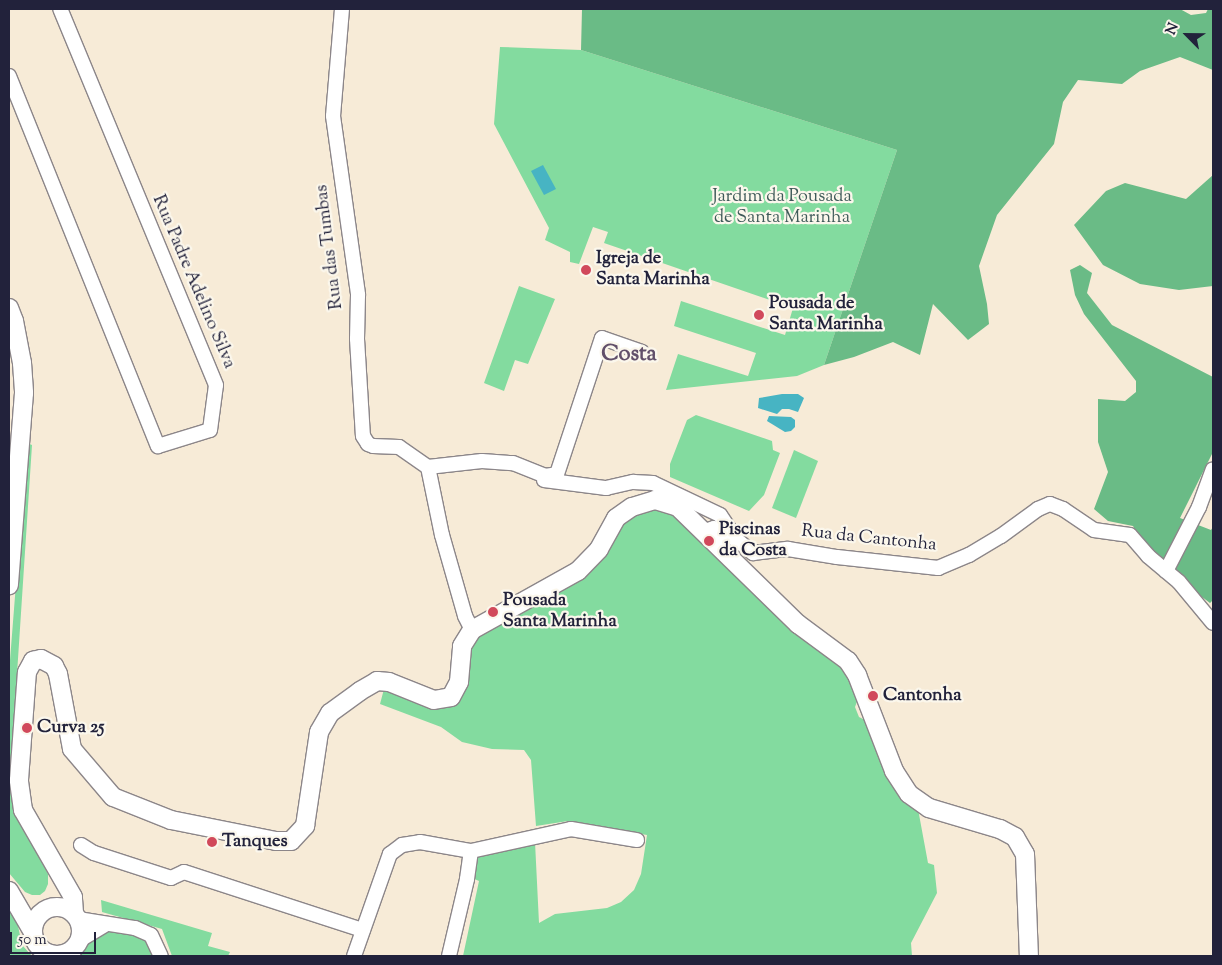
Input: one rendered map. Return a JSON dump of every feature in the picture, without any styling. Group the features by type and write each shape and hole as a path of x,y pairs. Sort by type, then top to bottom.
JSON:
{"street":[{"name":"Rua Padre Adelino Silva","path":"9,76 158,446 210,430 216,385 60,9"},
{"name":"Rua das Tumbas","path":"342,9 333,116 357,288 357,339 363,436 368,444 374,446 399,447 428,467"},
{"path":"9,308 14,321 22,363 24,393 9,585"},
{"path":"472,630 465,616 442,535 428,467 482,462 513,463 545,476 558,474 602,338 642,352"},
{"path":"527,469 547,482 606,488 633,482 654,483 720,515 737,540"},
{"path":"1166,571 1199,507 1213,470"},
{"path":"76,948 82,933 76,916 73,897 62,881 23,810 19,780 26,672 34,660 41,659 54,666 58,674 72,749 113,797 171,820 276,841 291,841 305,826 319,732 330,713 360,690 377,681 390,682 434,700 451,697 459,682 462,646 472,630 578,571 599,549 616,518 632,507 655,500 678,507 705,531 798,624 848,661 857,675 894,771 910,794 929,808 1000,829 1016,838 1025,854 1029,956"},
{"name":"Rua da Cantonha","path":"705,531 714,528 737,540 753,553 788,549 837,557 938,568 969,555 1001,536 1038,509 1050,504 1064,510 1094,530 1130,535 1148,556 1179,582 1213,623"},
{"path":"354,956 390,854 402,845 420,842 471,851 570,829 637,840"},
{"path":"80,845 94,853 171,878 184,872 363,930"},
{"path":"449,956 467,879 471,851"},
{"path":"33,932 36,919 48,909 62,881"},
{"path":"11,894 48,909 63,907 76,916 107,924 135,928 151,934 161,956"},
{"path":"11,894 33,932 37,946 49,955 63,955 76,948 107,924"}],"green space":[{"path":"582,9 1180,9 1191,15 1206,13 1208,9 1213,9 1213,70 1180,57 1140,71 1122,84 1078,80 1063,102 1054,144 997,215 979,266 989,324 968,340 933,304 920,355 893,342 854,357 824,365 897,150 581,50"},
{"name":"Jardim da Pousada de Santa Marinha","path":"500,47 581,50 897,150 824,365 797,376 666,390 678,354 748,376 756,353 674,326 681,301 785,335 793,308 604,243 608,232 593,227 579,264 570,262 570,252 545,240 549,228 494,124"},
{"path":"1213,175 1213,286 1179,290 1140,284 1103,265 1074,225 1106,191 1125,183 1186,199"},
{"path":"1080,265 1092,273 1087,293 1112,325 1213,377 1213,452 1180,518 1211,530 1213,527 1213,600 1210,603 1152,559 1133,526 1108,521 1094,509 1108,472 1098,442 1098,399 1125,401 1136,392 1136,381 1084,314 1075,295 1070,270"},
{"path":"519,286 555,299 528,364 515,360 504,391 484,383"},
{"path":"696,415 772,441 773,450 780,453 764,495 749,511 670,477 670,464 687,420"},
{"path":"27,443 32,445 10,781 12,801 48,874 48,884 45,891 40,895 32,895 25,892 9,873 9,673"},
{"path":"794,450 818,461 796,518 772,508"},
{"path":"643,507 670,508 845,668 858,699 855,707 859,717 867,721 918,809 928,863 934,865 937,893 911,943 912,956 463,956 479,881 472,878 477,855 535,842 539,923 555,914 607,908 621,902 634,890 641,874 647,835 568,821 536,826 531,760 524,750 492,749 462,742 441,727 380,704 384,689 445,706 476,636 518,611"},
{"path":"101,900 212,933 208,946 230,952 228,956 172,956 162,929 102,912"},
{"path":"9,909 17,921 22,945 32,956 9,956"},
{"path":"114,930 139,935 147,942 155,956 79,956 87,942 104,932"}],"water":[{"path":"543,165 556,189 544,195 531,171"},
{"path":"782,394 798,394 804,398 798,412 782,409 777,414 758,408 759,398"},
{"path":"769,416 791,417 795,420 795,427 791,431 785,432 767,421"}],"place":[{"name":"Igreja de Santa Marinha","path":"586,270"},
{"name":"Pousada de Santa Marinha","path":"759,315"},
{"name":"Piscinas da Costa","path":"709,541"},
{"name":"Pousada Santa Marinha","path":"493,612"},
{"name":"Cantonha","path":"873,696"},
{"name":"Curva 25","path":"27,728"},
{"name":"Tanques","path":"212,842"}],"district":[{"name":"Costa","path":"629,356"}]}
